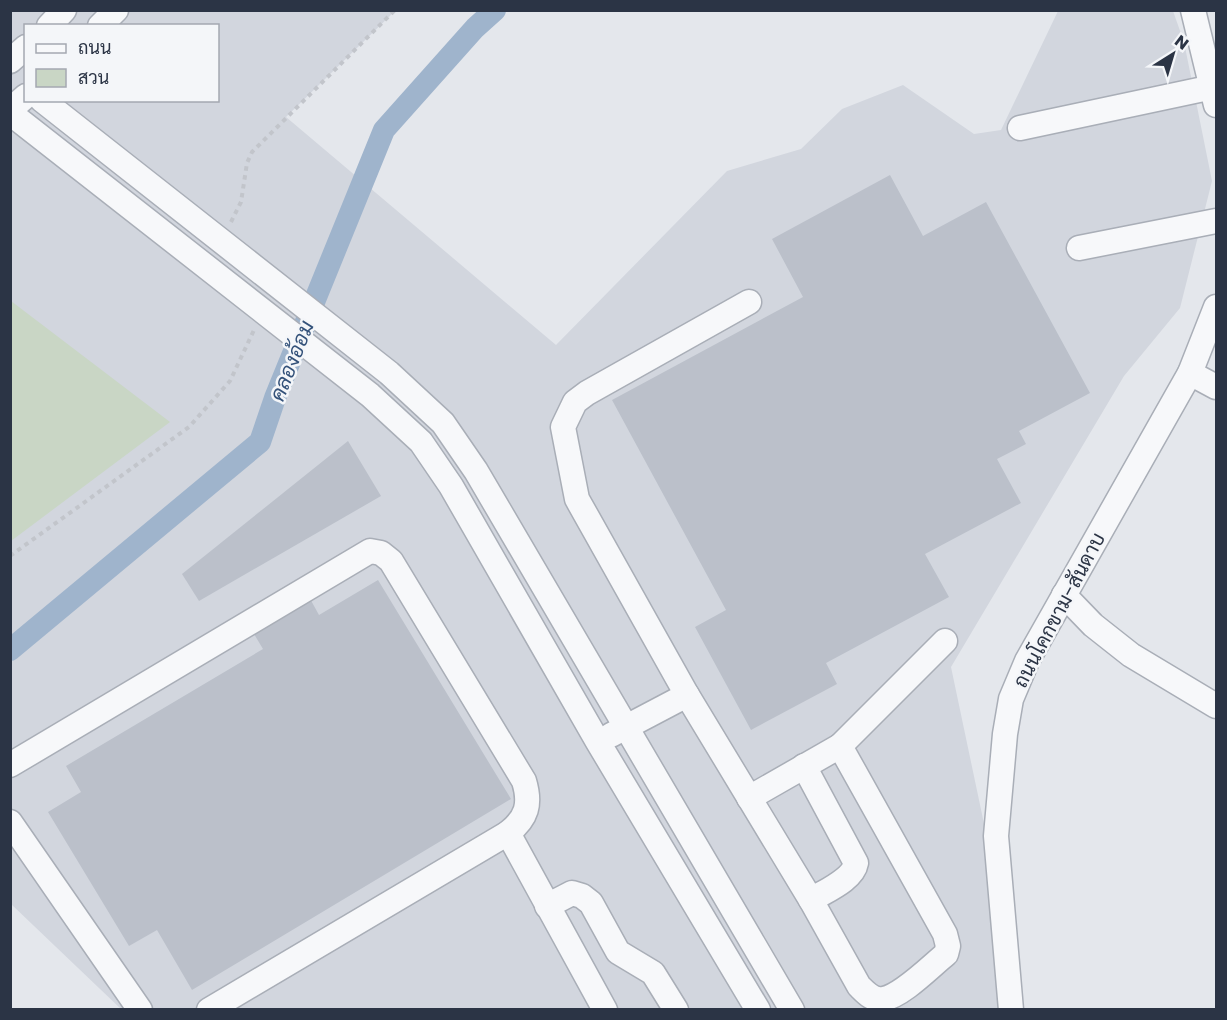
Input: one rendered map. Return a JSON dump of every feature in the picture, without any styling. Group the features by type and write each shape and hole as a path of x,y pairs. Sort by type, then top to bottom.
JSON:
{"street":[{"path":"50,24 64,10"},
{"path":"102,24 116,10"},
{"path":"1020,128 1215,96 1193,10"},
{"path":"10,61 24,49"},
{"path":"10,75 24,86"},
{"path":"24,98 10,112 370,394 421,442 451,486 598,742 758,1010"},
{"path":"47,102 68,111 389,373 443,423 476,471 792,1010"},
{"path":"10,135 15,134 51,144"},
{"path":"1079,248 1216,221"},
{"path":"749,302 587,393 575,402 563,427 577,498 687,695 811,900 859,986 871,998 883,999 907,986 946,954 948,946 945,934 840,746"},
{"name":"ถนนโคกขาม-สันดาบ","path":"1011,1010 996,837 1005,734 1011,699 1027,661 1190,373 1216,308"},
{"path":"1190,373 1216,387"},
{"path":"10,765 370,550 381,553 391,561 524,782 530,799 526,812 520,823 508,833 209,1010"},
{"path":"1064,595 1093,625 1131,655 1216,706"},
{"path":"749,798 840,746 945,641"},
{"path":"598,742 687,695"},
{"path":"804,766 856,863 855,869 847,877 811,900"},
{"path":"10,822 140,1010"},
{"path":"508,833 605,1010"},
{"path":"547,906 572,893 582,896 591,903 618,952 653,973 676,1010"}],"path":[{"path":"220,237 241,202 247,163 252,152 395,10"},
{"path":"10,556 189,427 230,381 263,310"}],"shaded area":[{"path":"10,11 395,11 286,117 556,345 727,171 801,149 842,109 903,85 974,134 1001,130 1058,11 1173,11 1184,42 1212,181 1180,308 1124,376 951,667 1023,1009 121,1009 11,904"}],"green space":[{"path":"11,301 170,422 11,541"}],"building":[{"path":"890,175 923,236 986,202 1090,393 1019,431 1026,444 997,459 1021,503 925,554 949,597 826,663 837,684 751,730 695,627 726,610 612,400 803,297 772,239"},
{"path":"348,441 381,496 199,601 182,574"},
{"path":"378,580 511,799 192,990 157,930 129,946 48,812 81,792 66,766 263,649 251,629 308,595 319,615"}],"waterway":[{"name":"คลองอ้อม","path":"10,650 260,442 275,398 384,130 475,28 495,10"}]}
